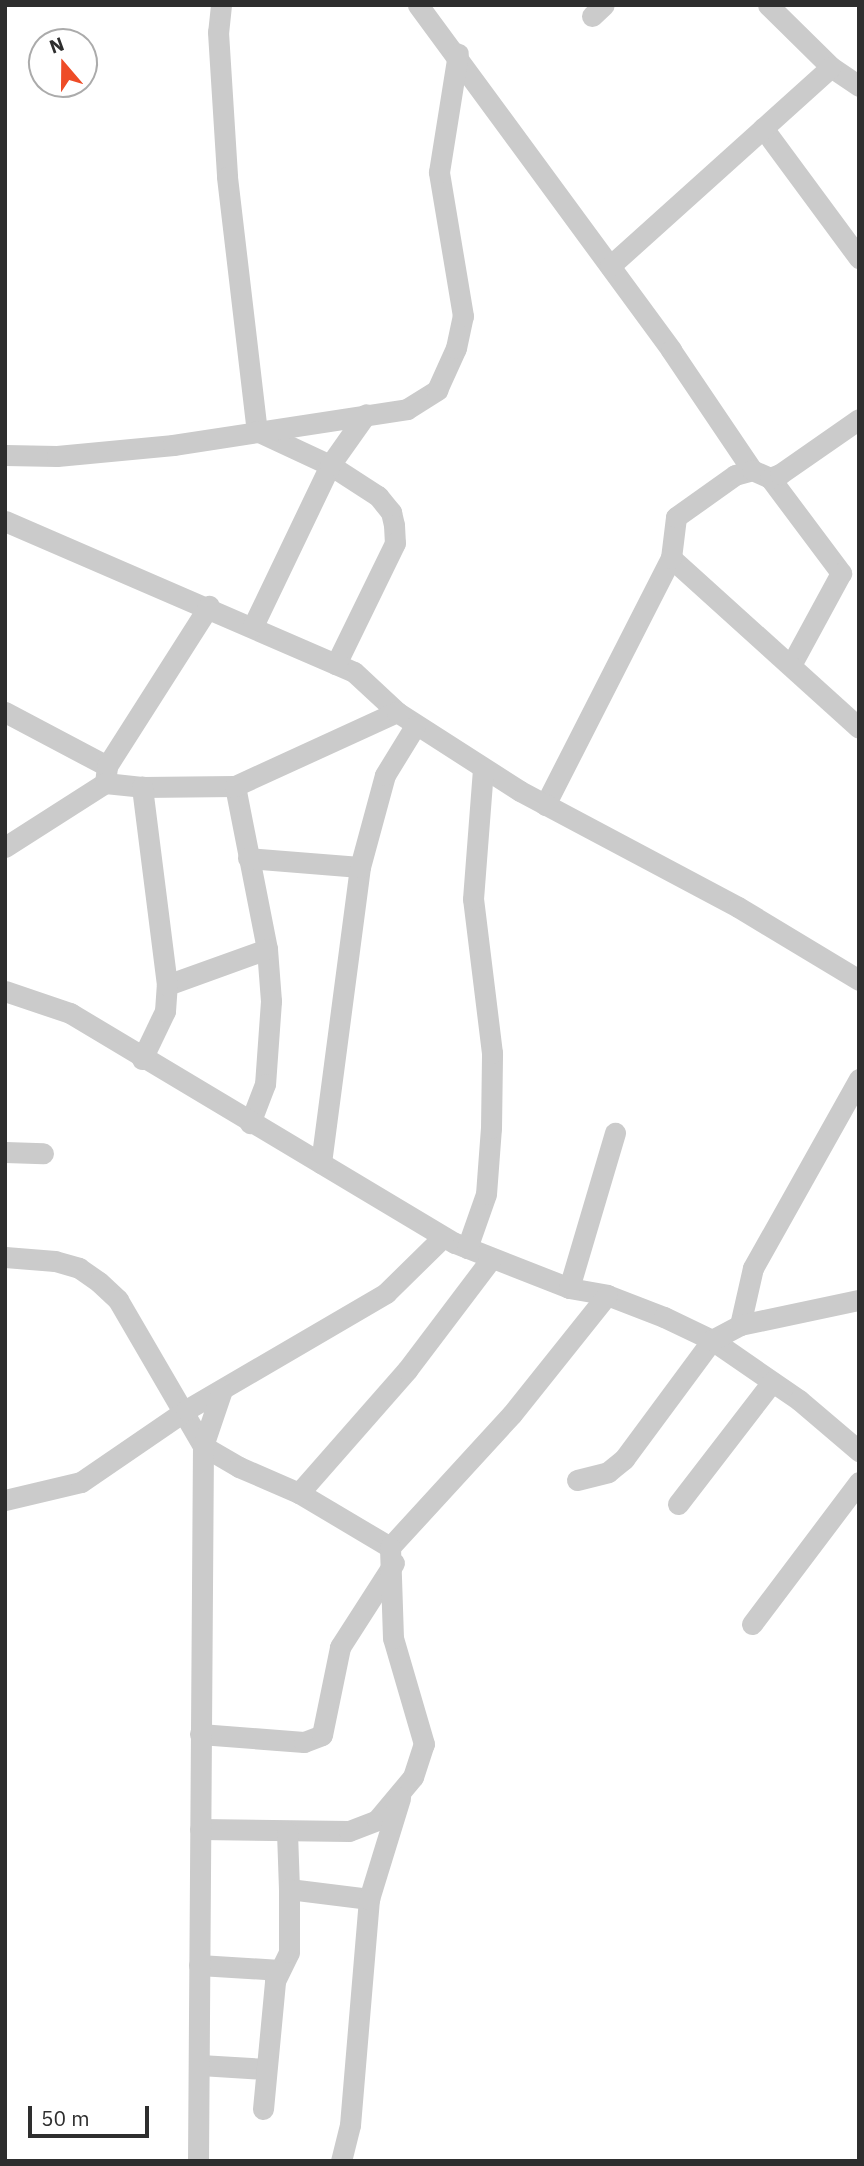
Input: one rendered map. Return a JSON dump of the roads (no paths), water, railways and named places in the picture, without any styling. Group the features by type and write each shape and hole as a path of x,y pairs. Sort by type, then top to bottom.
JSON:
{"street":[{"path":"221,5 218,32 226,177 257,431"},
{"path":"418,5 458,54 761,474 841,573 791,666"},
{"path":"768,5 831,67 859,86"},
{"path":"5,455 134,449 257,431 421,404 437,390 456,348 463,316 439,173 458,54"},
{"path":"610,266 831,67"},
{"path":"763,128 859,258"},
{"path":"253,626 330,465 366,414"},
{"path":"545,806 671,558 671,532 685,507 735,475 761,474 859,419"},
{"path":"257,431 330,465 378,496 391,512 395,543 336,664"},
{"path":"5,521 209,606 336,664 365,681 415,726 545,806 738,907 859,980"},
{"path":"671,558 859,728"},
{"path":"5,847 106,775 209,606"},
{"path":"5,712 106,775 142,788 235,786 397,712"},
{"path":"321,1163 359,867 385,775 415,726"},
{"path":"467,1248 486,1194 491,1128 492,1053 473,900 483,768"},
{"path":"235,786 267,949 269,1052 265,1084 250,1123"},
{"path":"142,788 167,985 165,1010 142,1059"},
{"path":"248,858 359,867"},
{"path":"167,985 267,949"},
{"path":"5,991 69,1013 443,1237 491,1259 569,1288 607,1295 712,1340 772,1382 859,1451"},
{"path":"740,1325 753,1268 859,1079"},
{"path":"569,1288 615,1133"},
{"path":"5,1152 43,1153"},
{"path":"5,1500 81,1482 186,1410 386,1293 443,1237"},
{"path":"5,1257 55,1261 79,1268 99,1282 118,1300 186,1410 203,1446 239,1467 299,1493 392,1555"},
{"path":"299,1493 407,1370 491,1259"},
{"path":"200,1734 304,1742 322,1735 340,1647 392,1555 512,1414 607,1295"},
{"path":"577,1480 608,1472 624,1459 712,1340 740,1325 859,1300"},
{"path":"678,1504 772,1382"},
{"path":"198,2161 203,1446 222,1390"},
{"path":"752,1624 859,1482"},
{"path":"200,1829 349,1831 377,1820 414,1777 424,1744 393,1638 392,1555"},
{"path":"341,2161 350,2125 369,1899 402,1790"},
{"path":"263,2109 274,1989 289,1952 286,1832"},
{"path":"289,1889 369,1899"},
{"path":"199,1965 280,1970"},
{"path":"200,2065 266,2070"}]}
